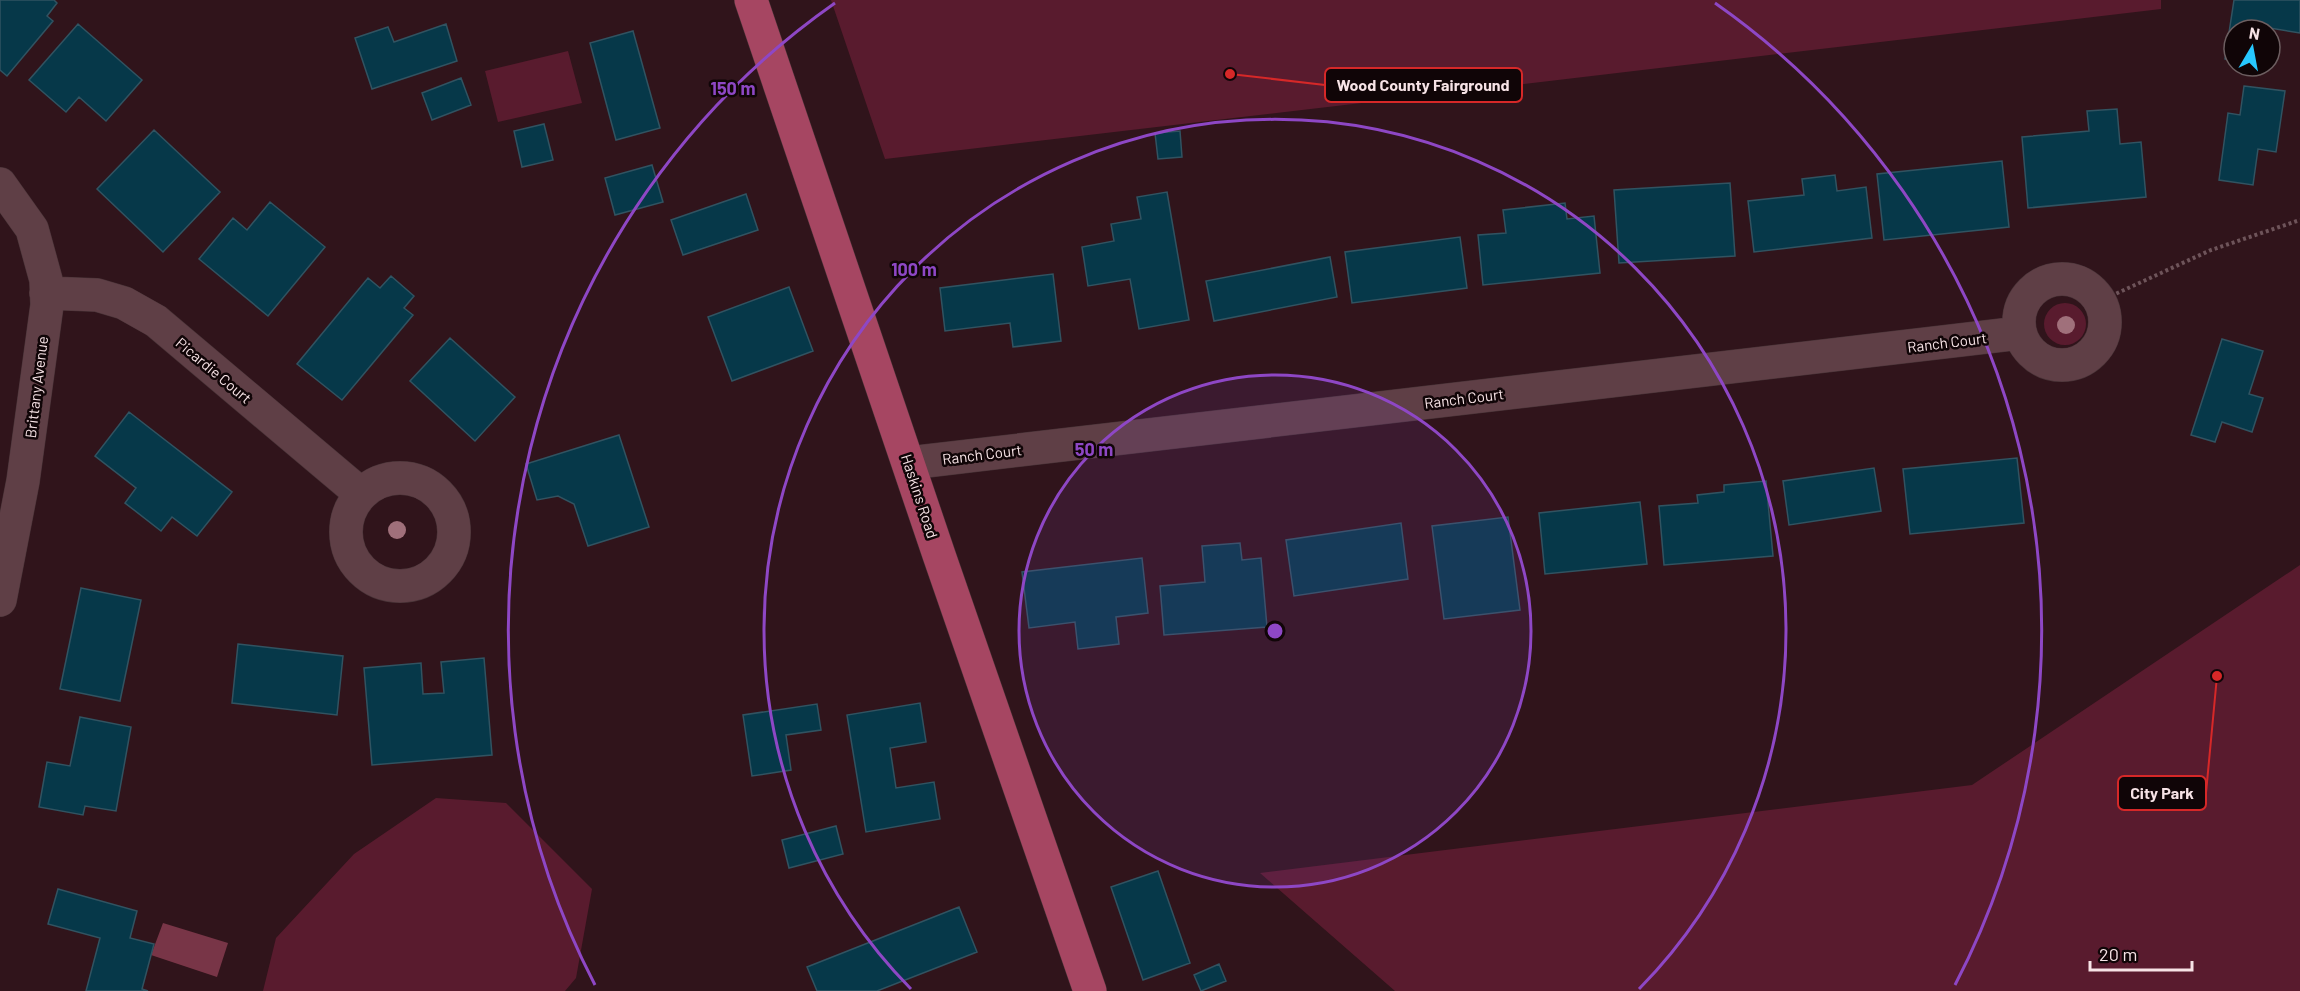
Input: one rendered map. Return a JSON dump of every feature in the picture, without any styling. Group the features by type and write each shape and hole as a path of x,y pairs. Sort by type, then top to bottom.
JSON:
{"main road":[{"name":"Haskins Road","path":"751,0 1090,991"}],"street":[{"name":"Brittany Avenue","path":"0,184 32,229 46,280 47,305 24,481 0,600"},
{"path":"2059,279 2080,282 2100,301 2105,329 2100,342 2091,354 2078,362 2064,365 2050,363 2036,357 2026,346 2020,333 2019,319 2022,306 2029,294 2039,285 2059,279"},
{"name":"Picardie Court","path":"46,293 97,295 124,303 156,321 361,494"},
{"name":"Ranch Court","path":"909,463 2020,333"}],"path":[{"path":"2100,301 2211,250 2300,220"}],"shaded area":[{"path":"831,0 2161,0 2161,9 885,159"},
{"path":"568,51 582,103 498,122 485,71"},
{"path":"2065,303 2080,309 2086,324 2080,339 2065,345 2050,339 2044,324 2050,309"},
{"path":"2300,565 2300,991 1395,991 1260,873 1972,785"},
{"path":"436,798 506,803 592,889 576,978 565,991 263,991 276,938 354,854"},
{"path":"163,923 228,943 217,977 151,955"}],"building":[{"path":"0,0 54,0 57,3 47,16 53,21 7,76 0,70"},
{"path":"2234,0 2300,0 2300,33 2282,30 2282,18 2231,18"},
{"path":"78,24 142,80 106,121 79,97 66,112 29,80"},
{"path":"446,24 457,61 372,89 355,38 388,27 394,42"},
{"path":"633,31 660,128 616,140 590,43"},
{"path":"461,78 471,105 432,120 422,93"},
{"path":"2244,86 2285,91 2276,152 2258,149 2253,185 2219,180 2228,113 2240,115"},
{"path":"2117,109 2120,144 2141,142 2146,197 2028,208 2022,137 2089,131 2087,111"},
{"path":"544,124 553,160 522,167 514,131"},
{"path":"154,130 220,192 163,252 97,189"},
{"path":"1180,131 1182,157 1158,159 1155,133"},
{"path":"2002,161 2009,227 1884,240 1877,174"},
{"path":"652,165 663,202 615,215 605,178"},
{"path":"1835,175 1837,191 1866,187 1872,238 1754,252 1748,201 1804,195 1802,179"},
{"path":"1730,183 1735,256 1619,263 1614,190"},
{"path":"1167,192 1189,320 1139,329 1130,279 1088,286 1082,247 1114,241 1111,224 1141,219 1137,197"},
{"path":"746,194 758,230 683,255 671,220"},
{"path":"270,202 325,247 268,316 199,259 233,218 247,230"},
{"path":"1565,203 1567,219 1594,216 1600,273 1483,285 1478,235 1506,233 1503,210"},
{"path":"1460,237 1467,288 1352,303 1345,252"},
{"path":"1330,257 1337,297 1214,321 1206,281"},
{"path":"1053,274 1061,341 1013,347 1010,323 945,331 940,288"},
{"path":"391,276 414,296 404,308 413,315 342,400 297,364 368,278 380,288"},
{"path":"789,287 813,351 732,381 708,317"},
{"path":"450,338 515,397 475,441 410,381"},
{"path":"2222,339 2263,351 2249,394 2263,398 2252,432 2222,422 2215,442 2191,435"},
{"path":"129,412 232,492 197,536 172,517 161,531 125,503 136,488 95,456"},
{"path":"619,435 649,527 588,546 574,504 558,496 537,500 526,464"},
{"path":"2017,458 2024,523 1910,534 1903,469"},
{"path":"1874,468 1881,511 1789,525 1783,481"},
{"path":"1766,481 1773,556 1664,565 1659,506 1698,503 1697,495 1724,492 1724,485"},
{"path":"1640,502 1647,564 1545,574 1539,513"},
{"path":"1508,517 1520,610 1444,619 1432,526"},
{"path":"1401,523 1408,579 1294,596 1286,540"},
{"path":"1240,543 1242,560 1261,558 1267,627 1164,635 1160,586 1205,582 1202,546"},
{"path":"1142,558 1148,613 1116,617 1119,644 1078,649 1075,622 1029,628 1022,572"},
{"path":"81,588 141,600 120,701 60,689"},
{"path":"238,644 343,656 337,715 232,703"},
{"path":"484,658 492,755 372,765 364,668 421,663 423,694 444,693 441,662"},
{"path":"920,703 926,742 890,748 896,788 934,782 940,819 866,832 847,715"},
{"path":"817,704 821,730 786,735 791,770 752,776 743,715"},
{"path":"80,717 131,727 116,811 85,806 83,815 39,807 47,762 70,766"},
{"path":"836,826 843,854 789,868 782,840"},
{"path":"1158,871 1190,963 1143,980 1111,887"},
{"path":"58,889 137,911 130,938 154,944 142,989 148,991 86,991 100,938 48,924"},
{"path":"959,907 977,952 877,991 817,991 807,967"},
{"path":"1219,964 1226,981 1201,991 1194,975"}],"place":[{"name":"Wood County Fairground","path":"1230,74"},
{"name":"City Park","path":"2217,676"}]}
